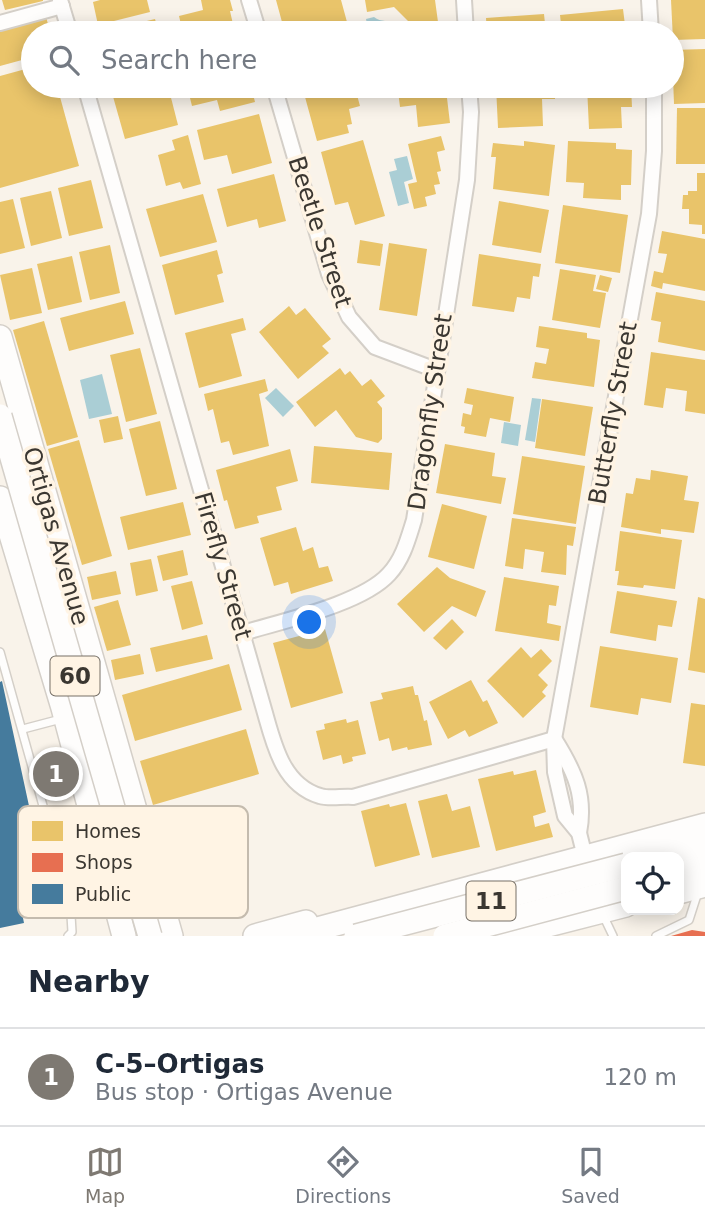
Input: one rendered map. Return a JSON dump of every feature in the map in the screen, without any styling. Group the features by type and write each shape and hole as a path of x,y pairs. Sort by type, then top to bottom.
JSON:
{"main road":[{"name":"Ortigas Avenue","path":"0,337 134,806"},
{"name":"60","path":"0,416 112,806"},
{"name":"Ortigas Avenue","path":"0,498 54,677 89,806"},
{"path":"54,677 62,682 76,684 87,678 93,665"},
{"path":"64,713 69,695 78,689 91,690 102,696"},
{"name":"11","path":"349,929 471,888 705,825"},
{"path":"675,852 705,844"},
{"path":"585,857 594,903 592,914"},
{"name":"11","path":"291,936 349,929 621,866"},
{"path":"471,888 484,936"},
{"name":"11","path":"445,936 621,889"},
{"name":"11","path":"506,936 621,906"},
{"path":"255,936 327,916 349,929"},
{"name":"Ortigas Avenue","path":"119,918 124,936"},
{"name":"60","path":"145,918 150,936"},
{"name":"Ortigas Avenue","path":"166,918 171,936"}],"street":[{"path":"249,0 255,21"},
{"path":"464,0 465,21"},
{"path":"649,0 650,21"},
{"path":"0,23 61,3 66,21"},
{"name":"Firefly Street","path":"88,98 277,753 293,781 320,796 353,797 554,739"},
{"name":"Beetle Street","path":"278,98 329,274 349,317 375,347 436,370"},
{"name":"Dragonfly Street","path":"243,633 339,603 368,591 389,574 405,550 414,520 467,180 470,98"},
{"name":"Butterfly Street","path":"554,739 649,214 654,151 654,98"},
{"path":"554,739 573,770 578,787 583,812 579,833 585,857"}],"lane":[{"path":"0,652 46,806"},
{"path":"23,729 64,713"},
{"path":"656,936 689,920 697,883"},
{"path":"592,914 613,936"},
{"path":"68,936 72,932 71,918"}],"water":[{"path":"374,17 385,21 366,21"},
{"path":"407,156 413,179 404,182 409,203 398,206 389,172 397,170 394,159"},
{"path":"102,374 112,414 89,419 80,380"},
{"path":"276,388 294,406 283,417 265,398"},
{"path":"532,398 541,399 535,442 525,440"},
{"path":"504,422 521,425 518,446 501,443"}],"building: Homes":[{"path":"2,0 43,0 43,1 5,10"},
{"path":"147,0 150,12 114,21 97,21 93,2"},
{"path":"201,0 230,0 232,21 180,21 179,16 203,10"},
{"path":"276,0 341,0 347,21 282,21"},
{"path":"365,0 435,0 438,21 408,21 394,7 367,12"},
{"path":"671,0 705,0 705,39 684,40 684,21 672,21"},
{"path":"623,9 624,21 561,21 560,15"},
{"path":"544,14 545,21 486,21 486,18"},
{"path":"46,16 47,21 27,21"},
{"path":"21,23 21,60 0,66 0,28"},
{"path":"705,49 705,103 674,104 674,98 684,98 684,50"},
{"path":"21,70 21,98 60,98 79,166 0,188 0,76"},
{"path":"113,98 171,98 178,125 125,139"},
{"path":"190,98 254,98 255,102 220,111 217,100 192,106"},
{"path":"305,98 358,98 360,106 349,109 352,124 347,125 349,133 317,141"},
{"path":"399,98 447,98 450,123 418,127 416,105 400,107"},
{"path":"497,98 555,98 542,99 543,126 498,128"},
{"path":"588,98 632,98 632,107 621,107 622,128 589,129"},
{"path":"677,108 705,108 705,164 676,164"},
{"path":"259,114 272,163 232,174 227,155 204,160 197,130"},
{"path":"188,135 201,184 183,189 180,182 166,186 158,155 175,150 172,140"},
{"path":"441,136 445,150 437,152 441,171 437,172 440,184 434,185 436,194 425,197 427,206 414,209 408,184 417,182 408,144"},
{"path":"363,140 385,216 355,225 348,202 335,205 321,152"},
{"path":"524,141 555,145 549,196 493,189 496,157 491,157 493,143 524,146"},
{"path":"568,141 616,143 616,149 632,150 631,185 621,185 621,200 583,198 584,183 566,182"},
{"path":"697,173 705,173 705,234 702,234 702,225 689,224 689,209 682,209 683,195 688,195 688,191 697,191"},
{"path":"274,174 286,221 259,228 257,219 227,227 217,189"},
{"path":"91,180 103,228 69,236 58,188"},
{"path":"51,191 62,238 31,246 20,198"},
{"path":"203,194 217,242 160,257 146,209"},
{"path":"13,199 25,248 0,254 0,202"},
{"path":"499,201 549,210 541,253 492,245"},
{"path":"563,205 628,215 620,273 555,263"},
{"path":"662,231 705,239 705,291 663,283 662,289 651,286 654,271 663,273 667,254 658,253"},
{"path":"360,240 383,244 380,266 357,263"},
{"path":"389,243 427,249 417,316 379,310"},
{"path":"110,245 120,293 90,300 79,252"},
{"path":"217,250 223,273 217,275 224,302 175,315 162,265"},
{"path":"479,254 541,264 539,277 533,276 530,299 517,297 514,312 472,306"},
{"path":"72,256 82,302 48,310 37,264"},
{"path":"32,268 42,313 10,320 0,275"},
{"path":"560,269 596,275 593,291 606,293 600,328 552,320"},
{"path":"600,275 612,278 608,292 596,289"},
{"path":"656,292 705,301 705,351 658,342 661,322 651,320"},
{"path":"125,301 134,334 69,351 60,318"},
{"path":"289,306 296,315 305,308 331,339 322,346 329,353 298,379 259,332"},
{"path":"243,318 246,330 231,334 242,376 199,388 185,333"},
{"path":"44,321 78,437 47,446 13,330"},
{"path":"539,326 587,333 587,338 600,340 594,387 532,378 535,362 546,364 549,349 536,347"},
{"path":"140,348 157,414 126,422 110,355"},
{"path":"651,352 705,360 705,414 685,411 687,391 666,388 663,408 644,405"},
{"path":"340,368 345,375 350,371 362,386 371,379 385,396 377,402 382,408 382,439 378,443 356,437 336,410 315,427 296,402"},
{"path":"265,379 268,391 259,394 269,446 233,455 229,441 221,443 213,409 208,411 204,394"},
{"path":"467,388 514,397 510,422 490,418 486,437 464,433 465,427 461,426 463,413 471,415 473,405 464,403"},
{"path":"542,399 593,407 585,456 535,448"},
{"path":"118,416 123,439 104,443 99,420"},
{"path":"160,421 177,489 146,496 129,429"},
{"path":"79,440 112,556 82,565 48,449"},
{"path":"445,444 495,453 492,476 506,478 501,504 436,493"},
{"path":"314,446 392,453 389,490 311,483"},
{"path":"290,449 298,481 276,487 282,510 257,516 259,523 235,529 216,470"},
{"path":"522,456 585,466 576,524 513,514"},
{"path":"651,470 688,476 684,500 699,502 694,533 661,529 661,534 621,527 626,493 633,494 636,478 650,480"},
{"path":"183,502 191,535 128,550 120,517"},
{"path":"442,504 487,516 474,569 428,557"},
{"path":"512,518 576,527 573,546 567,545 566,575 541,572 544,552 525,549 523,569 505,566"},
{"path":"296,527 303,551 313,547 319,568 328,566 333,581 291,594 288,582 274,586 260,538"},
{"path":"620,531 682,540 675,589 617,585 619,571 615,571"},
{"path":"183,550 188,575 163,581 157,556"},
{"path":"151,559 158,591 136,596 130,563"},
{"path":"437,567 450,578 486,591 476,617 452,606 424,632 397,604"},
{"path":"116,571 121,594 92,600 87,577"},
{"path":"504,577 559,586 556,606 549,605 547,623 561,626 559,641 495,631"},
{"path":"192,581 203,624 182,630 171,586"},
{"path":"617,591 677,601 672,627 658,625 656,641 610,633"},
{"path":"698,597 705,599 705,673 688,670"},
{"path":"118,600 131,645 107,651 94,607"},
{"path":"452,619 464,632 446,650 433,638"},
{"path":"325,629 343,693 291,708 273,643"},
{"path":"207,635 213,659 156,672 150,648"},
{"path":"600,646 678,658 671,703 641,698 638,715 590,707"},
{"path":"521,647 531,658 541,649 552,661 538,675 548,685 542,692 546,696 523,718 487,681"},
{"path":"140,654 144,674 115,680 111,660"},
{"path":"229,664 242,710 135,741 122,695"},
{"path":"471,680 483,702 487,700 498,723 469,737 465,730 448,739 429,702"},
{"path":"413,686 424,721 427,720 432,745 392,751 389,738 379,741 370,702 383,699 381,693"},
{"path":"691,703 705,705 705,766 683,763"},
{"path":"346,719 347,723 358,720 366,754 352,757 353,761 343,764 341,755 323,760 316,731 325,729 324,724"},
{"path":"246,729 259,774 153,805 140,761"},
{"path":"536,770 546,812 533,816 535,827 549,823 553,837 496,851 478,779 513,771 514,775"},
{"path":"447,794 452,811 470,806 480,847 432,858 418,801"},
{"path":"406,803 420,855 375,867 361,811"}],"building: Shops":[{"path":"692,930 705,932 705,936 671,936"}],"building: Public":[{"path":"2,681 29,806 18,806 18,918 23,918 24,923 0,928"}],"place":[{"name":"C-5–Ortigas","path":"56,774"}]}
